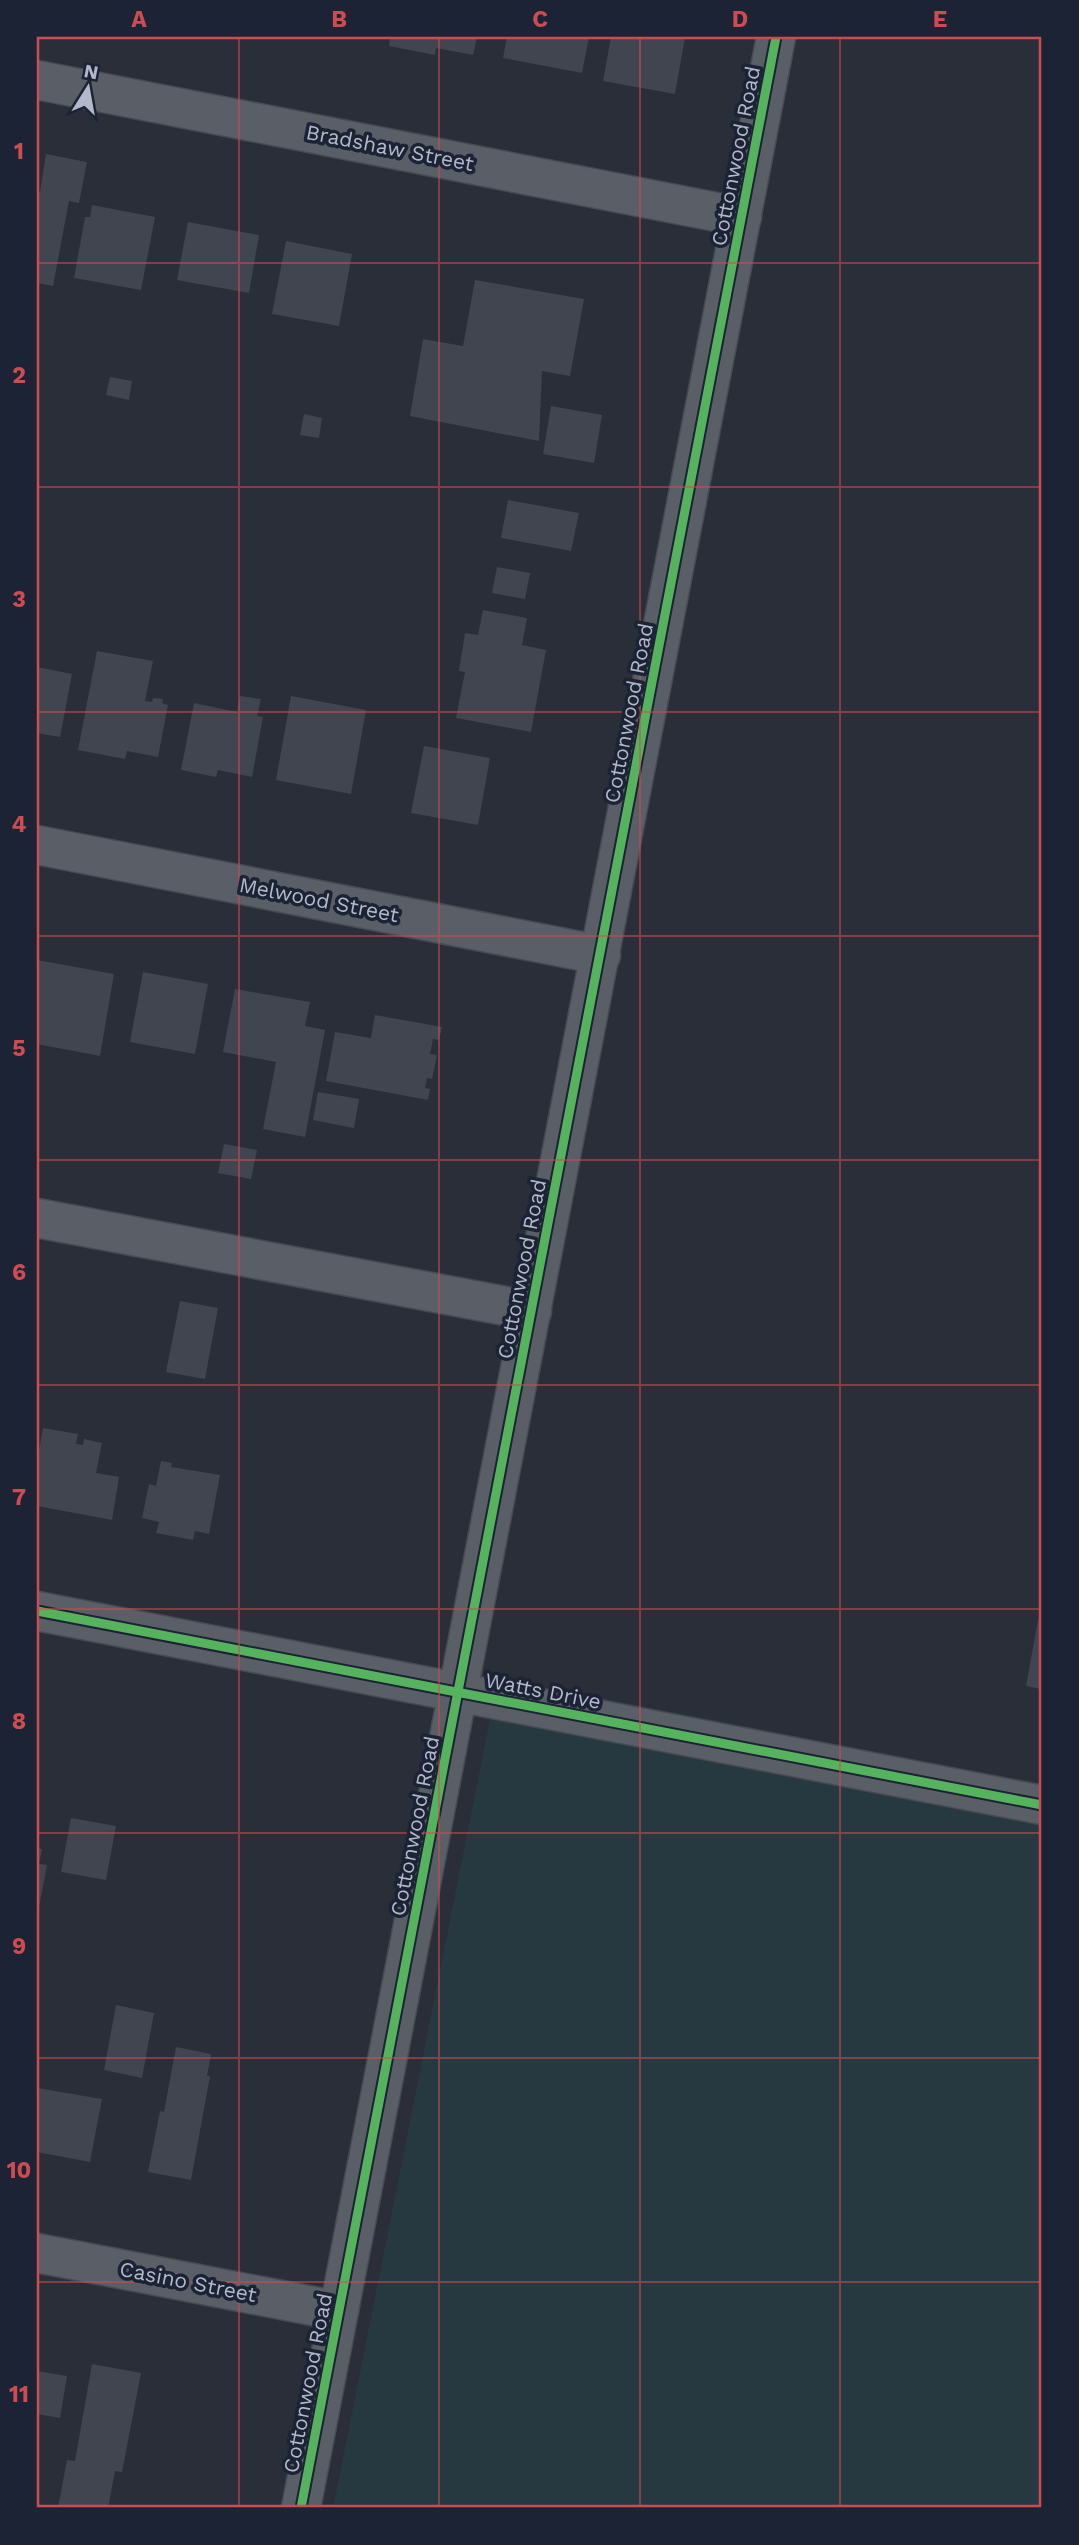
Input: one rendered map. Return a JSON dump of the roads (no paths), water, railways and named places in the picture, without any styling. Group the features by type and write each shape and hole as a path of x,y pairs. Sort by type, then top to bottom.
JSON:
{"street":[{"name":"Cottonwood Road","path":"301,2508 776,37"},
{"name":"Bradshaw Street","path":"37,80 742,217"},
{"name":"Melwood Street","path":"37,845 601,955"},
{"path":"37,1218 532,1311"},
{"name":"Watts Drive","path":"37,1611 1042,1805"},
{"name":"Casino Street","path":"37,2253 339,2311"}]}
